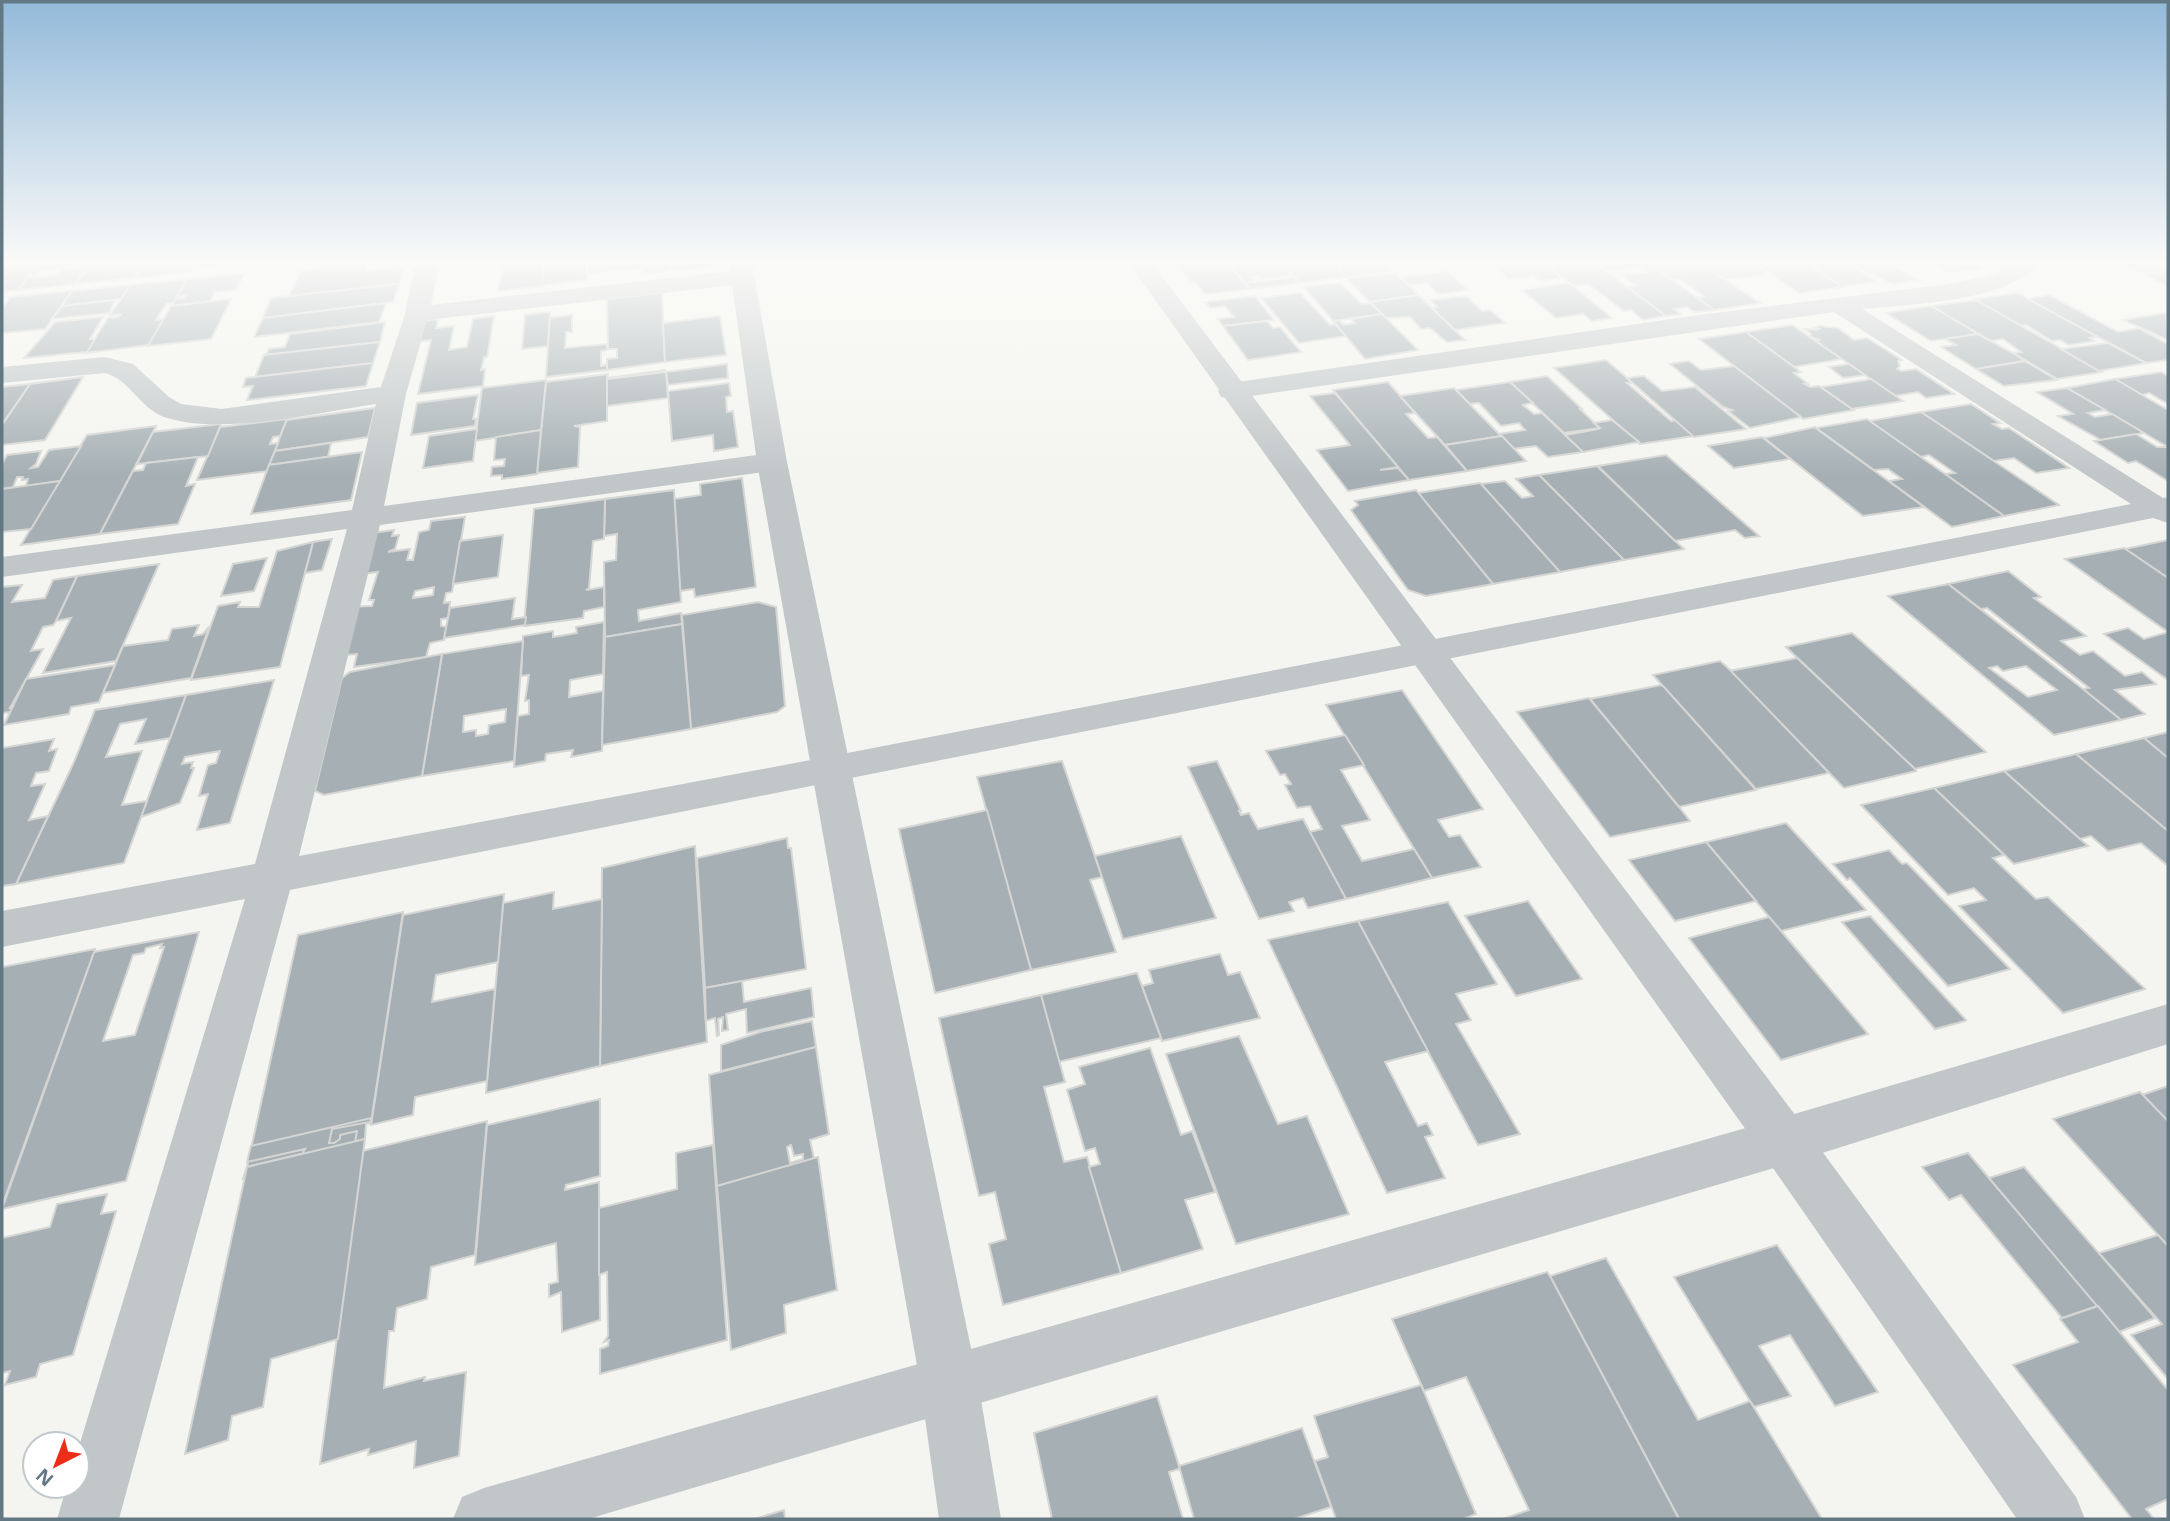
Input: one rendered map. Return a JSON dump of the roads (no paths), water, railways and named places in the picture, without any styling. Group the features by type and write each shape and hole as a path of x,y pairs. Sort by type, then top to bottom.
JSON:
{"street":[{"path":"88,1519 272,879 366,517 392,394 411,334"},
{"path":"751,334 772,461 949,1382 970,1519"},
{"path":"1190,334 1784,1140 2054,1519"},
{"path":"1231,391 1629,334"},
{"path":"1886,334 2165,509"},
{"path":"2,375 105,365 124,370 159,403 171,410 190,415 222,417 392,394"},
{"path":"2,567 772,461"},
{"path":"2,929 272,879 2165,509"},
{"path":"484,1519 1784,1140 2168,1024"}]}
